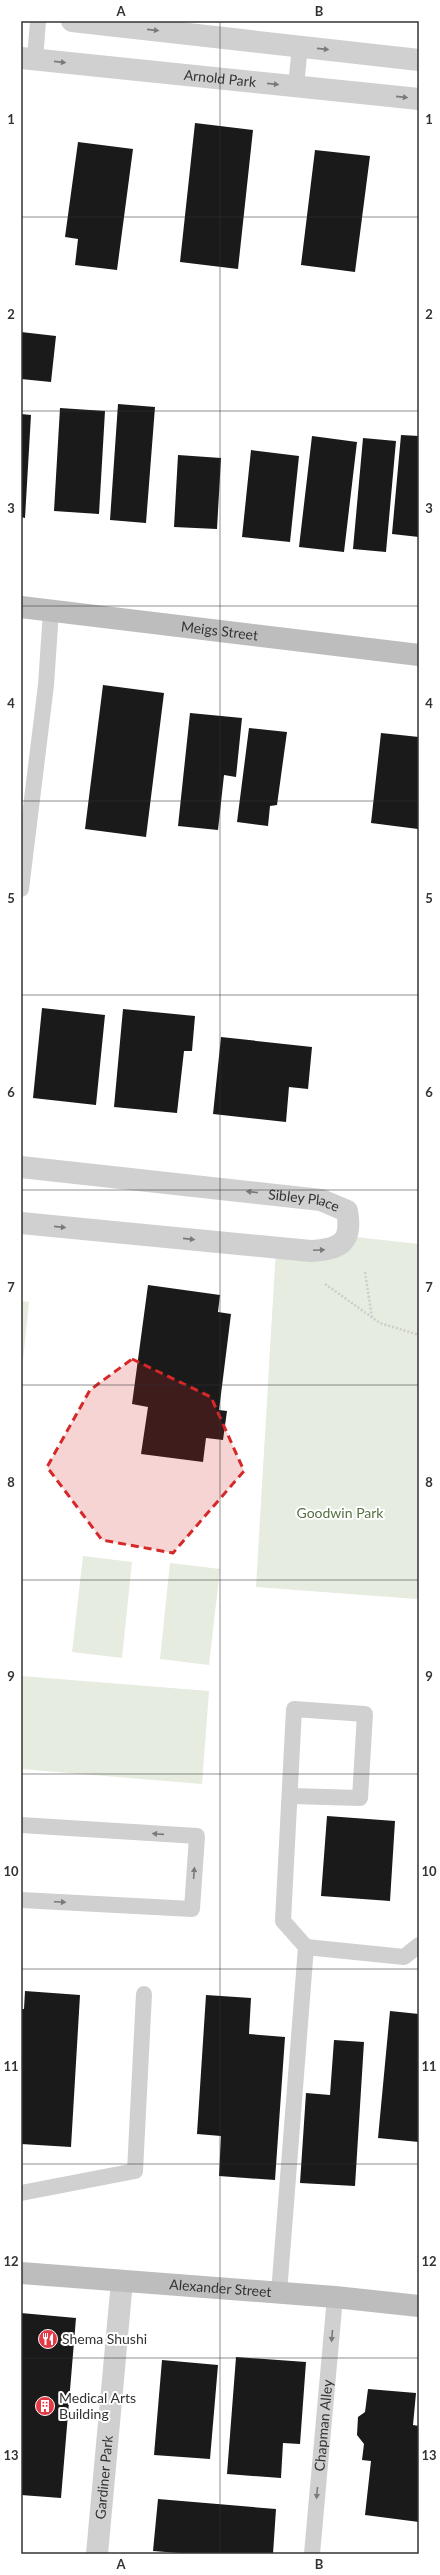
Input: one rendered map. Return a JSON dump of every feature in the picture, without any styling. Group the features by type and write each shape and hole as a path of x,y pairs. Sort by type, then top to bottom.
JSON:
{"street":[{"path":"72,21 419,60"},
{"name":"Arnold Park","path":"28,59 419,99"},
{"name":"Meigs Street","path":"21,607 419,655"},
{"name":"Sibley Place","path":"21,1167 321,1200 347,1211 350,1227 345,1241 333,1249 310,1251 21,1223"},
{"name":"Alexander Street","path":"21,2273 335,2297 419,2306"},
{"name":"Gardiner Park","path":"97,2554 122,2281"}],"lane":[{"path":"28,59 38,21"},
{"path":"296,86 300,46"},
{"path":"21,889 46,685 51,611"},
{"path":"279,2293 306,1948 283,1921 291,1796 294,1709 365,1714 360,1798 291,1796"},
{"path":"21,1825 197,1836 192,1909 21,1900"},
{"path":"306,1948 404,1956 419,1945"},
{"path":"21,2193 135,2171 144,1994"},
{"name":"Chapman Alley","path":"312,2554 335,2297"}],"path":[{"path":"365,1272 372,1318"},
{"path":"325,1284 380,1323 419,1336"}],"highlighted area":[{"path":"132,1359 211,1397 244,1471 173,1553 102,1540 47,1467 90,1390"}],"green space":[{"name":"Goodwin Park","path":"347,1236 419,1244 419,1568 417,1599 256,1587 276,1248"},
{"path":"21,1301 29,1302 23,1360 21,1360"},
{"path":"83,1556 132,1562 122,1658 72,1652"},
{"path":"170,1563 220,1569 209,1665 160,1659"},
{"path":"21,1676 209,1691 202,1784 21,1769"}],"building":[{"path":"195,123 253,130 238,269 180,262"},
{"path":"78,142 133,149 117,270 75,265 78,239 65,237"},
{"path":"315,150 370,156 355,272 301,265"},
{"path":"21,332 56,336 51,382 21,379"},
{"path":"118,404 155,407 146,523 110,520"},
{"path":"60,408 105,411 99,514 54,511"},
{"path":"21,414 31,415 25,518 21,517"},
{"path":"401,435 419,436 419,537 392,534"},
{"path":"312,436 357,442 344,552 299,547"},
{"path":"363,438 396,441 386,552 353,549"},
{"path":"251,450 299,456 290,542 242,537"},
{"path":"178,455 221,458 217,529 174,527"},
{"path":"103,685 164,693 146,837 85,829"},
{"path":"190,713 242,718 236,777 224,775 218,830 178,826"},
{"path":"249,728 287,732 277,805 270,806 268,826 237,822"},
{"path":"381,733 419,737 418,829 371,823"},
{"path":"42,1008 105,1015 96,1105 33,1098"},
{"path":"123,1009 195,1016 192,1051 184,1051 177,1113 114,1107"},
{"path":"221,1037 312,1047 308,1089 289,1087 286,1122 213,1114"},
{"path":"148,1285 220,1295 218,1312 231,1314 219,1410 227,1411 223,1440 206,1438 203,1462 141,1454 148,1407 132,1404"},
{"path":"327,1816 395,1821 390,1901 321,1896"},
{"path":"25,1991 80,1995 71,2147 21,2144 21,2009 24,2009"},
{"path":"206,1995 251,1998 249,2034 285,2037 275,2180 219,2176 221,2136 197,2134"},
{"path":"390,2011 419,2014 419,2142 378,2138"},
{"path":"334,2040 364,2042 355,2186 300,2183 306,2093 330,2095"},
{"name":"Medical Arts Building","path":"21,2313 76,2318 61,2498 21,2495"},
{"path":"236,2357 306,2362 300,2444 283,2443 281,2478 227,2474"},
{"path":"162,2360 218,2365 210,2459 154,2455"},
{"path":"368,2389 416,2393 413,2425 419,2426 419,2522 365,2515 371,2461 362,2460 364,2444 357,2435 358,2417 365,2412"},
{"path":"158,2499 276,2509 273,2554 192,2554 153,2551"}],"place":[{"name":"Shema Shushi","path":"48,2339"},
{"name":"Medical Arts Building","path":"45,2406"}]}
